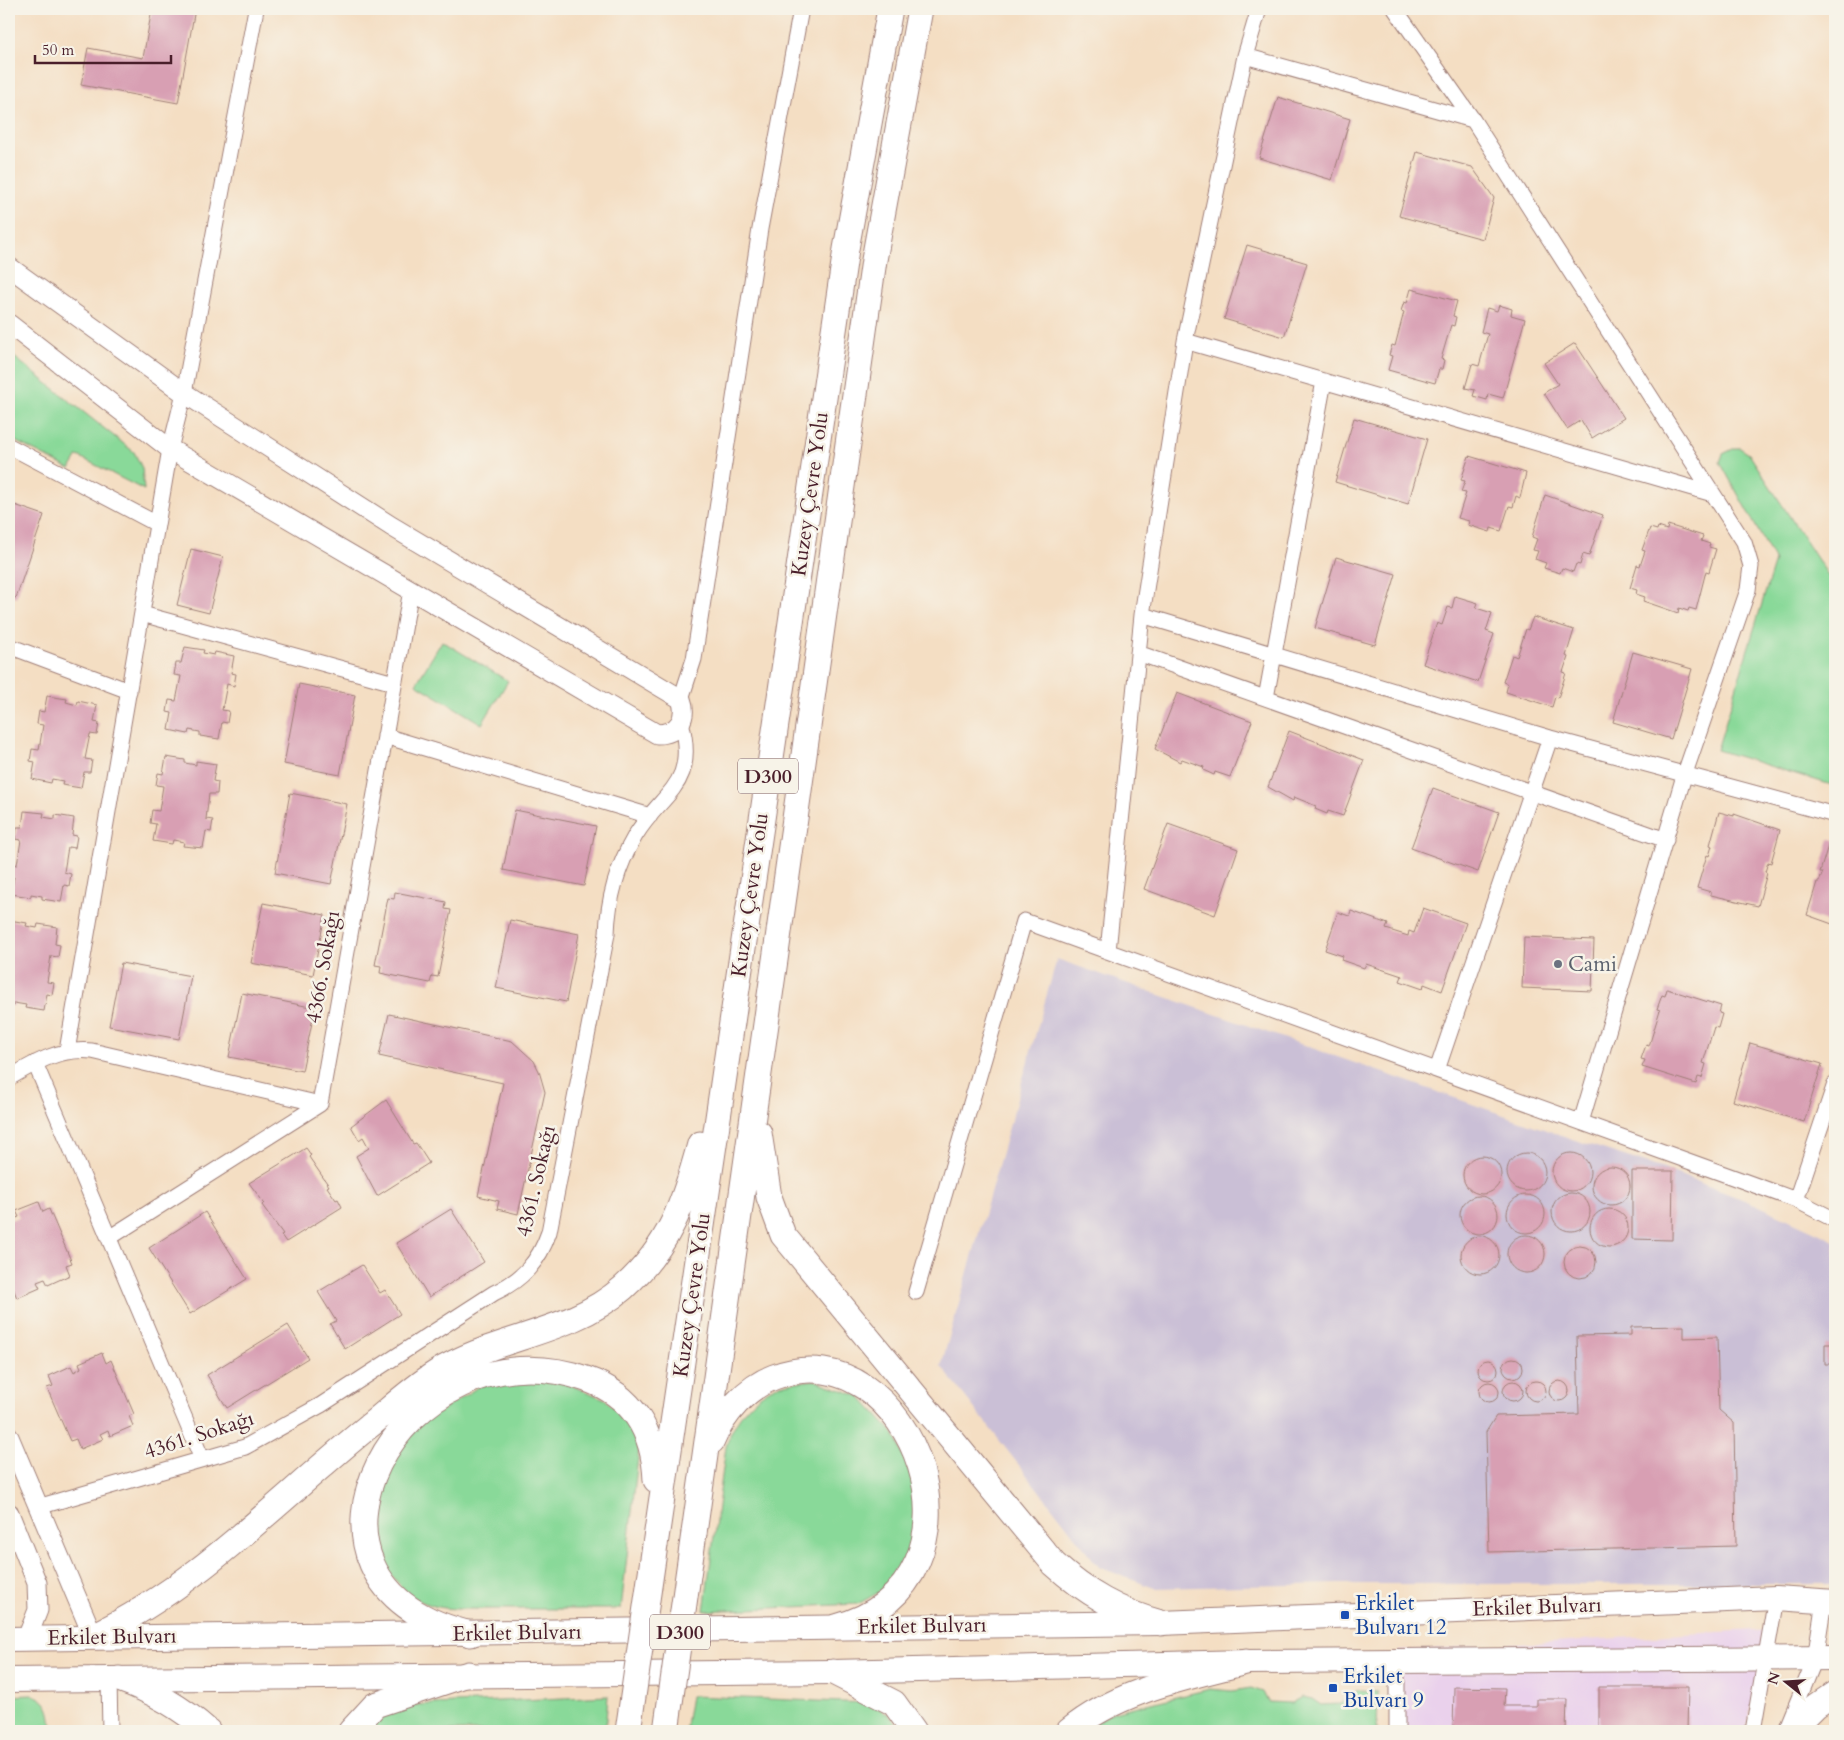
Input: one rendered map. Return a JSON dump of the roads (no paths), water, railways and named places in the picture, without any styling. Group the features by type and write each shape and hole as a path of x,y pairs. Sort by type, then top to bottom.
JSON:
{"highway":[{"name":"Kuzey Çevre Yolu","path":"655,1545 846,249 890,9"},
{"name":"Kuzey Çevre Yolu","path":"666,1731 874,260 920,9"},
{"path":"93,1636 127,1620 184,1582 364,1430 437,1373 473,1355 580,1316 595,1309 624,1287 652,1257 666,1238 681,1208 728,1046"},
{"path":"755,1106 769,1197 783,1235 1054,1564 1082,1588 1105,1602 1142,1618 1161,1623"},
{"path":"471,1634 446,1627 422,1616 386,1589 370,1561 364,1531 364,1512 368,1494 388,1447 413,1416 456,1385 501,1370 542,1368 558,1370 590,1380 620,1396 641,1420 652,1445 657,1497 655,1545"},
{"path":"704,1464 714,1435 732,1408 756,1387 782,1374 811,1370 840,1375 873,1393 891,1411 908,1436 921,1471 927,1514 924,1548 909,1578 885,1604 862,1618 836,1627"},
{"name":"D300","path":"628,1731 655,1545"},
{"path":"1069,1731 1100,1710 1123,1699 1165,1684 1246,1662"},
{"path":"833,1672 894,1704 908,1720 914,1731"},
{"path":"351,1731 374,1705 468,1674"},
{"path":"114,1679 149,1690 172,1703 208,1731"}],"main road":[{"name":"Erkilet Bulvarı","path":"18,1638 471,1634 1161,1623 1776,1598 1830,1601"},
{"name":"Erkilet Bulvarı","path":"9,1680 468,1674 833,1672 1246,1662 1825,1658"},
{"path":"1791,1731 1816,1706 1835,1694"}],"street":[{"path":"67,1051 170,449 184,393 256,9"},
{"path":"9,324 170,449 657,734 671,732 681,722 684,707 681,699 694,659 760,229 801,9"},
{"path":"1108,951 1142,615 1185,341 1245,56 1259,9"},
{"path":"1395,9 1472,120 1744,542 1751,566 1751,578 1684,776 1581,1122"},
{"path":"1245,56 1472,120"},
{"path":"9,267 184,393 391,526 681,699"},
{"path":"1185,341 1713,494"},
{"path":"1266,698 1324,382"},
{"path":"9,446 158,524"},
{"name":"4366. Sokağı","path":"320,1104 411,590"},
{"path":"142,614 394,683"},
{"path":"1142,615 1550,738 1684,776 1835,815"},
{"path":"9,646 129,691"},
{"path":"1138,653 1666,840"},
{"name":"4361. Sokağı","path":"38,1507 245,1447 321,1405 397,1354 518,1280 538,1258 549,1232 605,944 611,892 626,852 650,816 668,798 681,775 686,749 681,722"},
{"path":"385,736 650,816"},
{"path":"1437,1070 1550,738"},
{"path":"916,1292 1024,921 1796,1200 1835,1220"},
{"path":"9,1078 35,1063 67,1051 92,1051 320,1104"},
{"path":"35,1063 202,1459"},
{"path":"1796,1200 1835,1084"},
{"path":"109,1238 320,1104"},
{"path":"9,1437 93,1636"},
{"path":"9,1513 37,1583 38,1610 18,1638"},
{"path":"1754,1731 1776,1598"},
{"path":"1785,1731 1825,1658 1830,1601"},
{"path":"1397,1731 1398,1662"},
{"path":"110,1731 114,1679"}],"place":[{"name":"Cami","path":"1558,964"},
{"name":"Erkilet Bulvarı 12","path":"1345,1615"},
{"name":"Erkilet Bulvarı 9","path":"1333,1688"}]}
